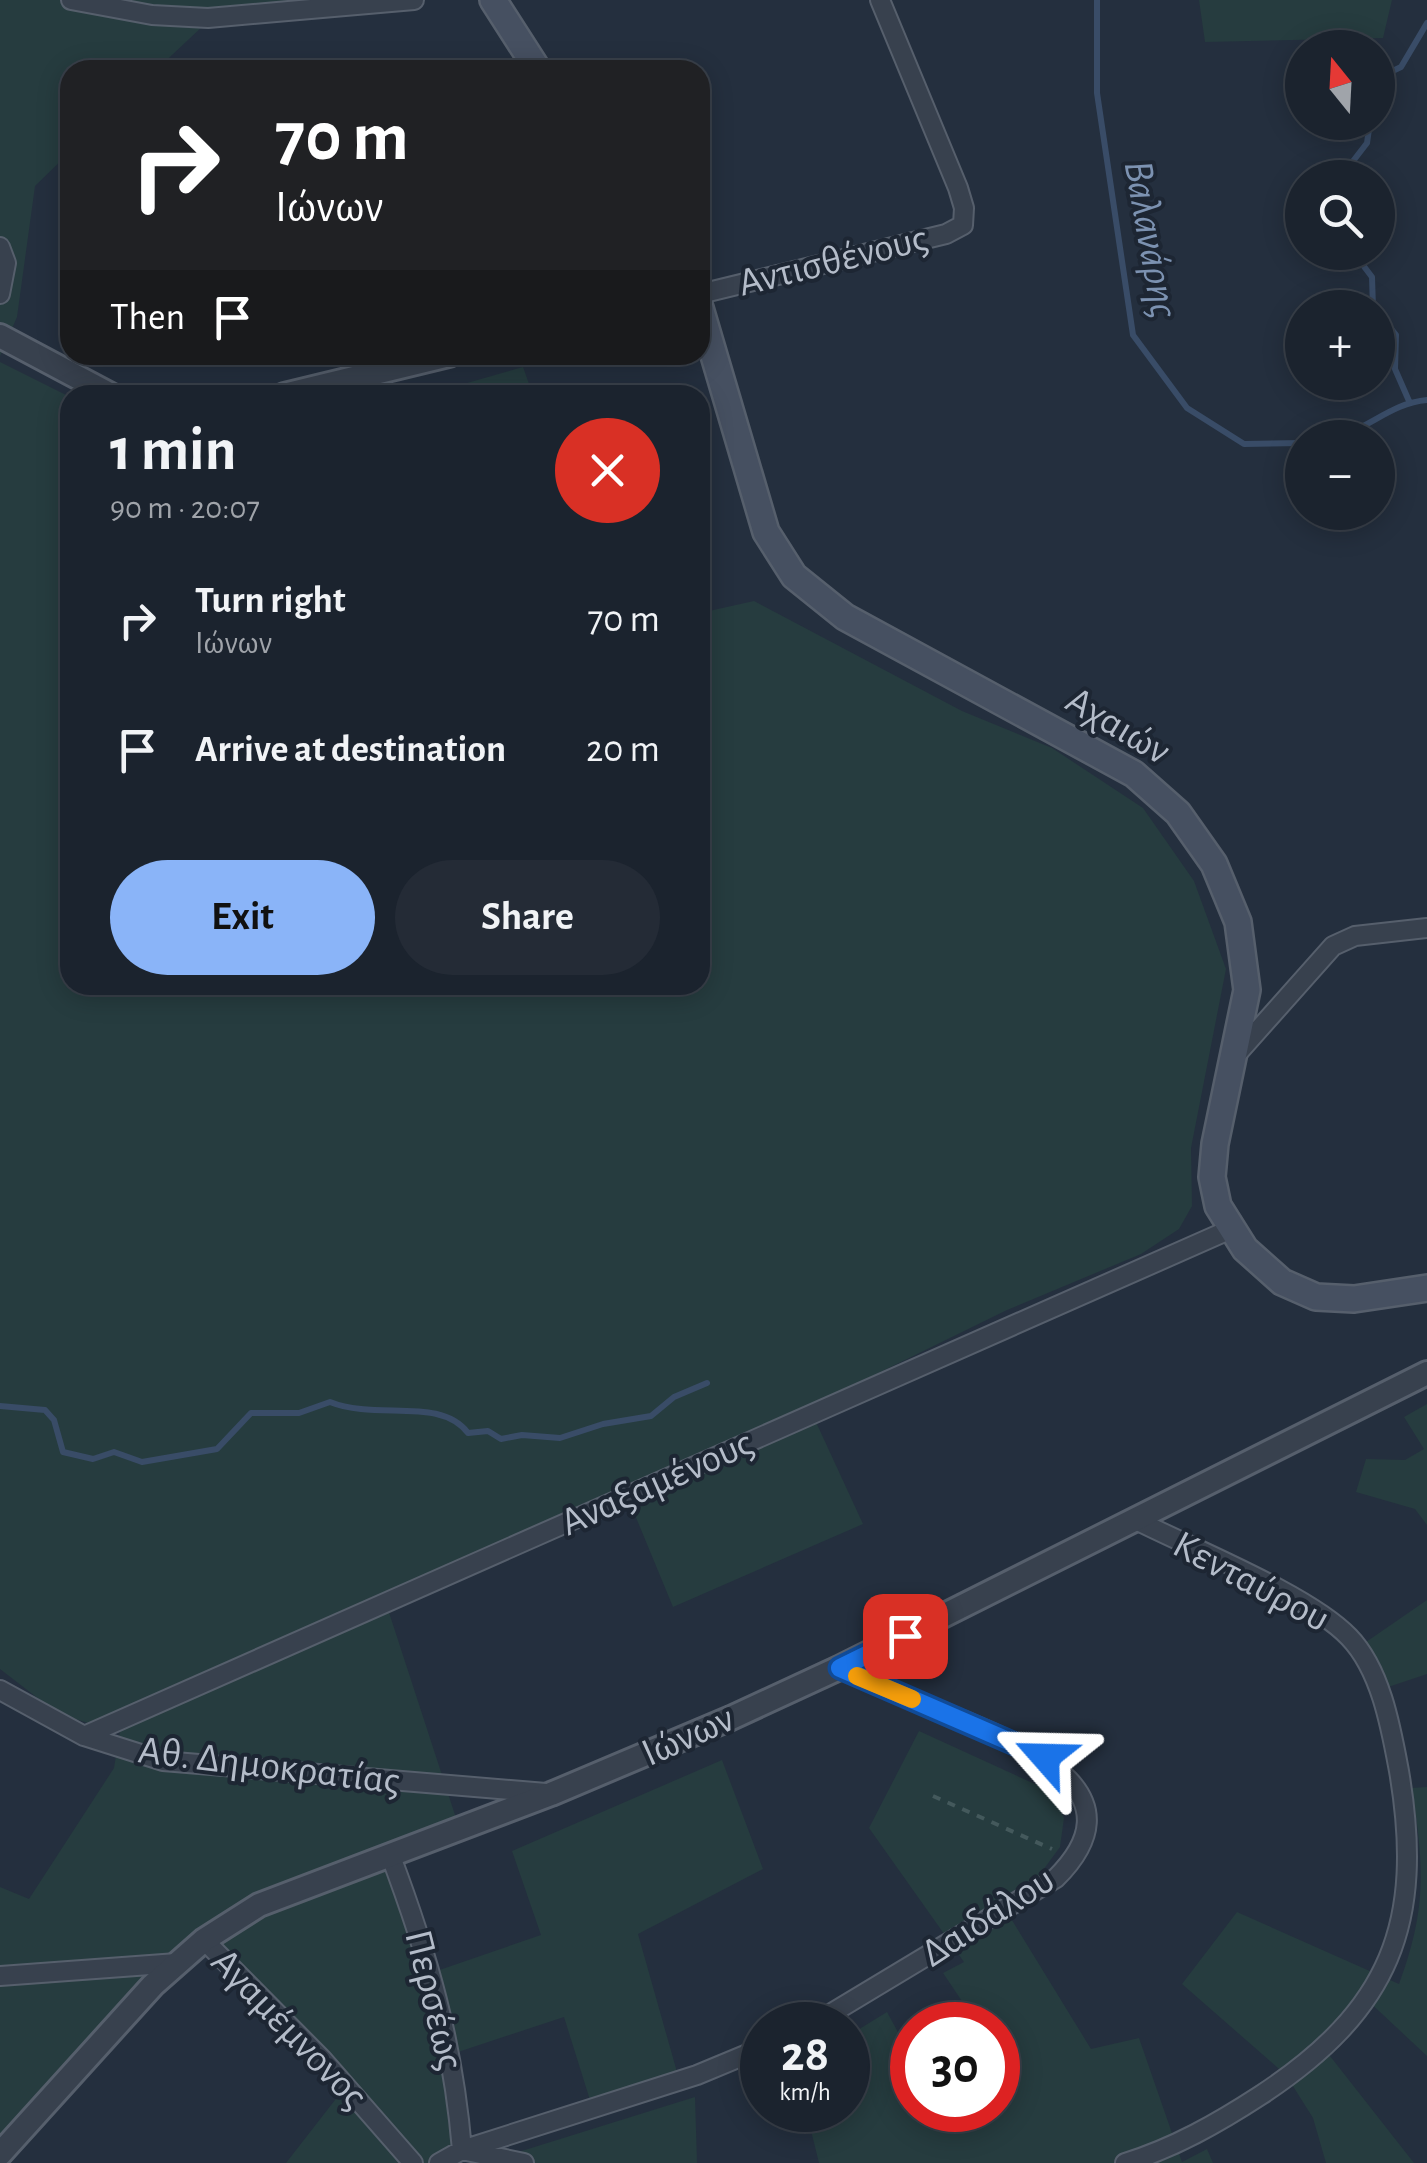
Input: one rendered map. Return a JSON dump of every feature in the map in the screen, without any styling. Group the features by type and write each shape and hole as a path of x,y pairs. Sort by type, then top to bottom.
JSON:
{"main road":[{"path":"494,0 532,60"},
{"name":"Αχαιών","path":"710,342 766,532 794,576 845,617 1134,774 1178,813 1202,844 1226,887 1242,940 1247,990 1212,1167 1218,1206 1231,1230 1270,1274 1306,1294 1354,1299 1427,1288"}],"street":[{"path":"71,0 195,18 414,0"},
{"name":"Αντισθένους","path":"710,292 946,234 963,225 958,188 880,0"},
{"path":"0,247 6,263 0,294"},
{"path":"0,336 93,385"},
{"path":"325,385 408,365"},
{"path":"1236,1055 1333,946 1355,936 1427,928"},
{"name":"Αναξαμένους","path":"84,1736 1231,1230"},
{"name":"Ιώνων","path":"0,2154 177,1963 204,1940 284,1893 551,1794 840,1668 1427,1373"},
{"name":"Κενταύρου","path":"1125,2163 1183,2140 1256,2098 1312,2058 1360,2012 1385,1971 1398,1937 1406,1858 1394,1744 1374,1679 1354,1642 1314,1610 1136,1520"},
{"name":"Δαιδάλου","path":"840,1668 1029,1748 1062,1770 1080,1798 1086,1820 1084,1839 1067,1868 1040,1889 851,2002"},
{"name":"Αθ. Δημοκρατίας","path":"0,1690 84,1736 178,1763 551,1794"},
{"name":"Περσέως","path":"390,1854 426,1950 445,2022 462,2150"},
{"name":"Αγαμέμνονος","path":"204,1940 322,2059 413,2163"},
{"path":"0,1976 177,1963"},
{"path":"439,2163 462,2150 696,2076 740,2057"},
{"path":"462,2150 524,2163"}],"path":[{"path":"933,1796 1052,1848 1067,1868"}],"green space":[{"path":"0,0 305,0 220,10 167,60 60,60 60,162 35,186 17,317 0,356"},
{"path":"1199,0 1392,0 1385,30 1285,30 1285,40 1205,42"},
{"path":"0,362 60,392 60,995 710,995 710,611 754,601 962,711 1052,748 1143,808 1194,881 1226,969 1191,1148 1192,1206 1179,1229 1141,1254 1007,1310 809,1407 863,1524 673,1607 623,1486 383,1594 456,1818 383,1851 422,1976 541,1935 512,1851 722,1760 763,1869 638,1934 677,2072 590,2100 564,2017 440,2058 454,2163 286,2163 349,2082 203,1932 120,2003 0,2144 0,1887 29,1899 114,1768 124,1708 91,1724 57,1713 0,1669"},
{"path":"523,367 529,385 460,385"},
{"path":"1427,1404 1427,1525 1415,1509 1356,1492 1366,1459 1405,1460 1424,1449 1404,1417"},
{"path":"1427,1600 1427,1674 1385,1688 1366,1642"},
{"path":"919,1731 1050,1791 1064,1818 1060,1847 1038,1877 999,1899 1091,2049 1139,2038 1182,2162 1207,2149 1213,2163 819,2163 811,2132 870,2132 870,2022 887,2012 890,2132 1020,2132 1020,2002 963,2002 943,1973 964,1962 869,1828"},
{"path":"1427,1787 1427,2056 1364,1997 1319,2042 1414,2163 1326,2163 1313,2118 1286,2075 1182,1984 1237,1912 1399,1984 1419,1910 1421,1865 1412,1788"},
{"path":"695,2097 697,2163 483,2163"}],"waterway":[{"name":"Βαλανάρης","path":"1097,0 1097,93 1133,335 1187,408 1244,444 1285,443"},
{"path":"1395,70 1401,67 1427,23"},
{"path":"1354,160 1367,140"},
{"path":"1367,270 1372,277 1372,290"},
{"path":"1395,334 1395,369"},
{"path":"1395,369 1409,401"},
{"name":"Βαλανάρης","path":"1375,420 1401,406 1427,400"},
{"path":"0,1406 45,1410 54,1420 63,1452 93,1459 114,1452 142,1462 217,1449 251,1413 299,1413 330,1402 367,1410 441,1415 468,1433 488,1431 501,1439 522,1435 560,1438 603,1424 651,1416 674,1397 707,1383"}],"slow traffic":[{"path":"857,1676 912,1699"}],"route":[{"path":"905,1636 840,1668 1045,1757"}]}
